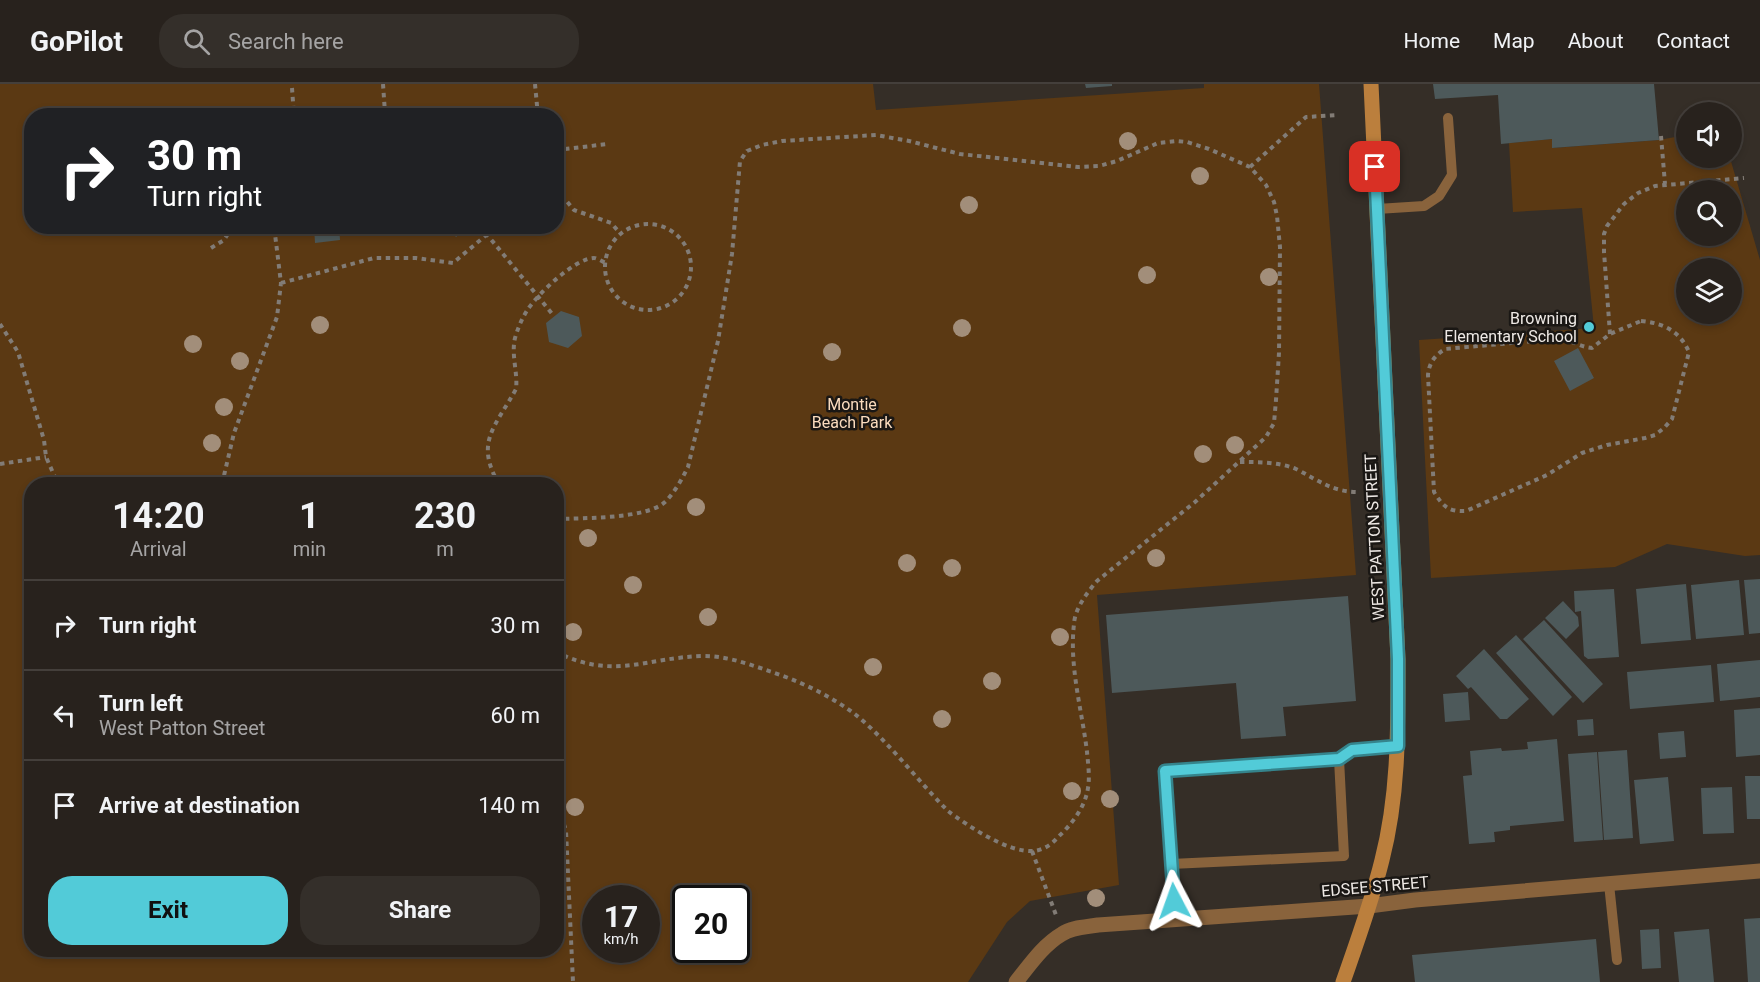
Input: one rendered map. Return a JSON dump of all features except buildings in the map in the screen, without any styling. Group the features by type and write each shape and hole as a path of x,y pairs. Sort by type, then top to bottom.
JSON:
{"street":[{"name":"WEST PATTON STREET","path":"1343,982 1383,858 1391,817 1398,746 1397,647 1371,84"},
{"name":"EDSEE STREET","path":"1062,933 1098,925 1369,906 1415,900 1760,871"},
{"path":"1016,982 1042,951 1062,933"}],"lane":[{"path":"1377,208 1424,206 1439,196 1452,175 1448,118"},
{"path":"1175,920 1165,771 1339,759 1352,750 1398,746"},
{"path":"1171,864 1344,856 1339,759"},
{"path":"1609,884 1617,960"}],"path":[{"path":"383,84 385,108"},
{"path":"535,84 537,108"},
{"path":"292,88 293,108"},
{"path":"1250,167 1306,117 1338,115"},
{"path":"564,519 613,516 650,510 664,503 688,467 718,341 732,254 737,177 740,161 747,151 782,141 876,135 960,154 1078,167 1099,166 1117,161 1158,143 1177,141 1209,149 1250,167 1266,185 1274,202 1277,216 1280,284 1279,353 1274,423 1266,437 1239,462 1195,502 1097,581 1084,596 1074,622 1073,658 1085,734 1088,789 1078,814 1053,843 1032,851 1014,848 964,823 948,811 857,716 834,701 775,673 717,656 600,667 564,655"},
{"path":"1661,136 1665,184"},
{"path":"564,149 608,144"},
{"path":"1610,334 1604,252 1606,231 1619,210 1631,197 1655,186 1744,178"},
{"path":"564,198 574,210 611,224 621,234"},
{"path":"644,225 669,230 681,239 688,252 691,267 689,281 682,294 671,304 657,310 642,310 628,305 616,296 609,283 606,263 613,244 621,234 644,225"},
{"path":"211,248 224,240 228,234"},
{"path":"224,477 234,433 277,317 281,283 275,234"},
{"path":"281,283 374,258 417,258 453,263 487,234 555,316"},
{"path":"495,477 488,453 488,441 516,390 514,342 522,318 538,297 581,261 594,258 606,263"},
{"path":"1636,322 1656,323 1673,330 1687,346 1689,357 1681,388 1672,419 1664,428 1655,435 1582,453 1547,474 1466,511 1454,512 1443,506 1434,492 1428,375 1433,359 1445,349 1557,339 1566,339 1586,348 1592,348 1610,334 1636,322"},
{"path":"0,324 18,352 44,440 46,457 55,477"},
{"path":"0,464 46,457"},
{"path":"1239,462 1263,462 1294,468 1324,485 1348,492 1358,492"},
{"path":"564,824 573,982"},
{"path":"1032,851 1062,933"}],"green space":[{"name":"Montie Beach Park","path":"0,84 873,84 876,110 1204,88 1204,84 1319,84 1356,575 1097,595 1119,885 1030,901 1007,922 968,982 0,982"},
{"name":"Browning Elementary School","path":"1676,137 1676,168 1733,168 1736,180 1676,180 1676,246 1742,246 1742,199 1760,260 1760,555 1745,556 1667,544 1615,567 1431,578 1419,340 1594,328 1582,208 1513,212 1509,143 1552,139 1553,148"}],"place":[{"name":"Browning Elementary School","path":"1589,327"}],"route":[{"path":"1174,901 1165,771 1339,759 1352,750 1398,746 1398,659 1375,167"}]}
